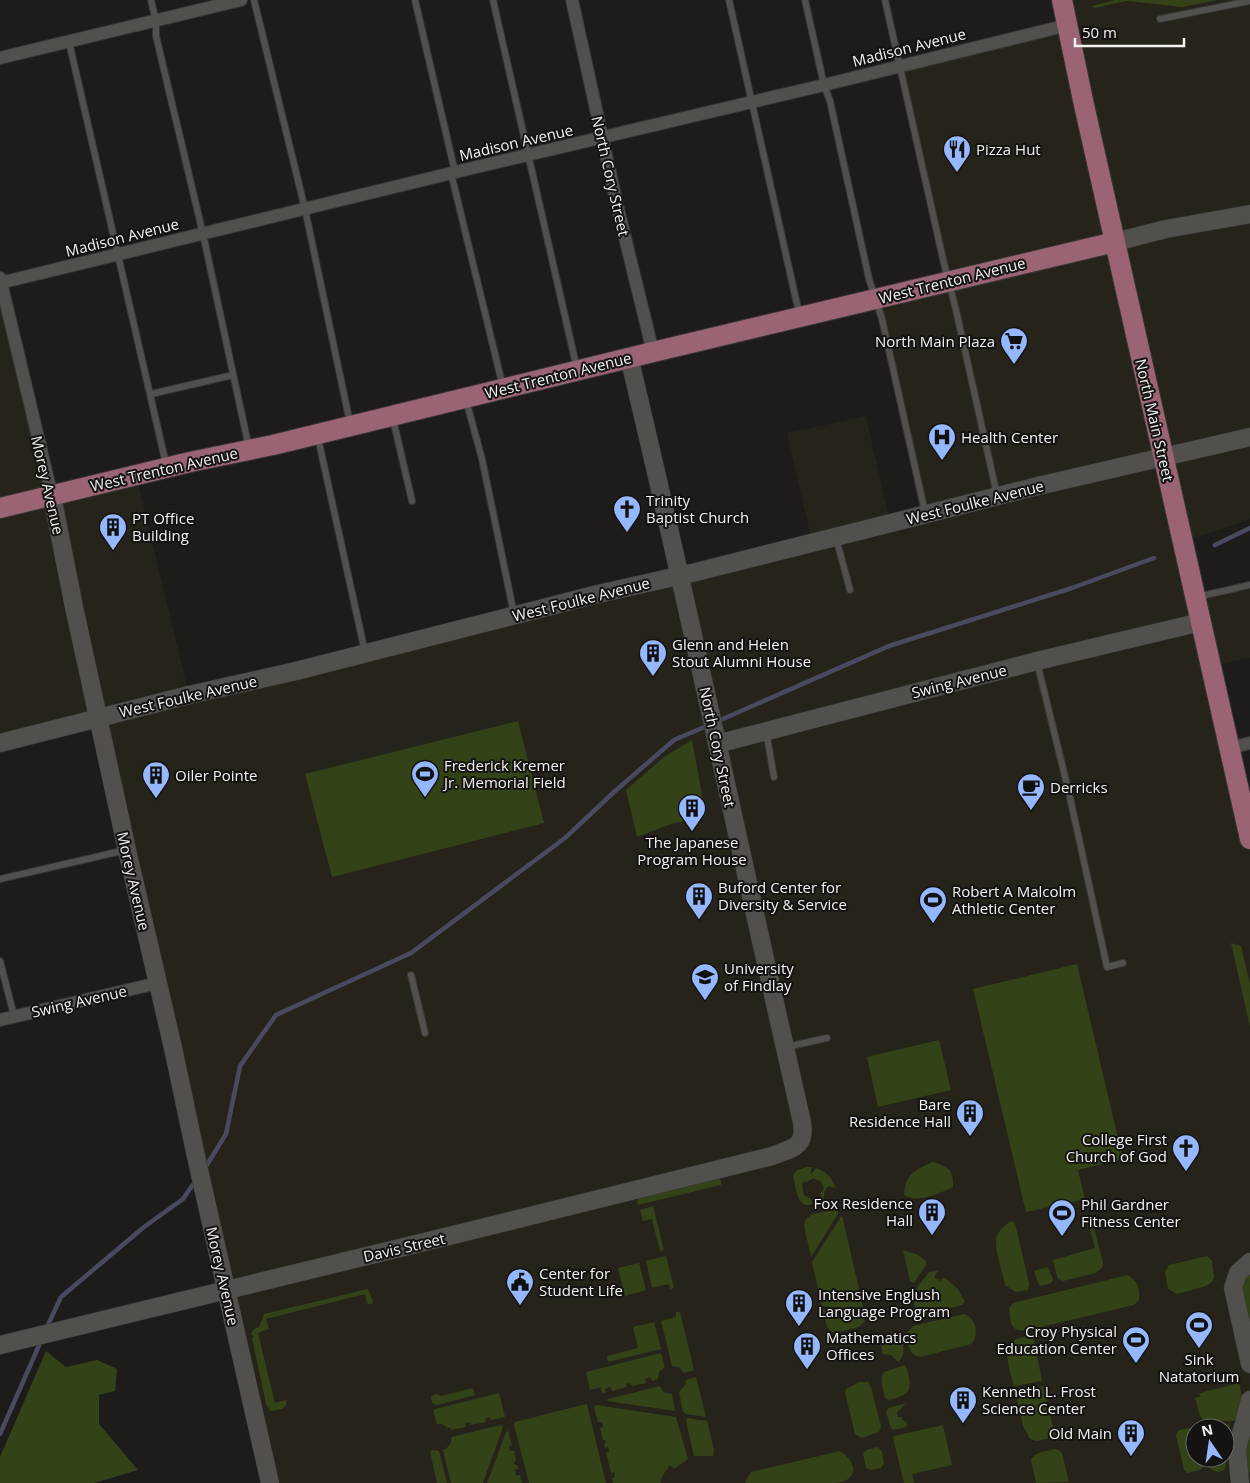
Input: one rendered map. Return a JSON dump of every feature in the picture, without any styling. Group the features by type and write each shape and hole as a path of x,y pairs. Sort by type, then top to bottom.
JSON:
{"main road":[{"name":"North Main Street","path":"1062,0 1250,839"},
{"name":"West Trenton Avenue","path":"0,508 351,426 1115,242"}],"street":[{"path":"0,58 241,0"},
{"name":"North Cory Street","path":"572,0 618,209 653,352"},
{"name":"Madison Avenue","path":"0,281 118,255 1068,25"},
{"path":"1115,242 1166,228 1250,214"},
{"name":"Morey Avenue","path":"0,281 52,496 127,850 270,1483"},
{"name":"North Cory Street","path":"628,358 710,710 802,1122 803,1138"},
{"name":"West Foulke Avenue","path":"0,743 366,654 598,594 679,576 997,496 1250,436"},
{"name":"Swing Avenue","path":"716,737 765,730 1037,661 1201,622"},
{"path":"1230,748 1250,743"},
{"name":"Swing Avenue","path":"0,1020 158,982"},
{"name":"Davis Street","path":"0,1345 772,1156 792,1148 803,1138"},
{"path":"1250,1262 1238,1274 1233,1288 1250,1364"},
{"path":"1240,1483 1237,1448 1250,1400"}],"lane":[{"path":"151,0 156,21 156,36 203,234 249,450"},
{"path":"254,0 305,209 351,426"},
{"path":"414,0 504,388"},
{"path":"493,0 578,370"},
{"path":"729,0 800,317"},
{"path":"805,0 824,85 830,100 869,279 882,319 926,514"},
{"path":"885,0 997,496"},
{"path":"1160,19 1250,1"},
{"path":"69,42 167,468"},
{"path":"151,394 233,375"},
{"path":"465,398 482,459 515,616"},
{"path":"392,416 412,501"},
{"path":"317,434 366,654"},
{"path":"836,537 850,590"},
{"path":"1195,597 1250,585"},
{"path":"1037,661 1069,793 1107,967 1123,963"},
{"path":"765,730 774,777"},
{"path":"0,879 127,850"},
{"path":"0,961 14,1016"},
{"path":"411,975 425,1033"},
{"path":"785,1047 827,1038"}],"shaded area":[{"name":"University of Findlay","path":"1062,0 1250,0 1250,518 1188,540 1163,456 1195,597 1250,585 1250,658 1212,666 1250,840 1250,1483 271,1483 98,718 0,743 0,283 52,495 136,475 189,695 812,542 787,433 866,416 890,523 925,514 875,299 952,287 899,66 1067,25"}],"green space":[{"path":"1115,0 1218,0 1182,7 1127,1 1094,8 1092,6"},
{"name":"Frederick Kremer Jr. Memorial Field","path":"518,721 544,823 332,877 305,774"},
{"path":"692,740 706,816 671,824 637,837 626,790 664,757"},
{"path":"1231,943 1241,946 1250,984 1250,1027"},
{"path":"1077,964 1123,1159 1078,1170 1085,1199 1026,1212 973,989"},
{"path":"939,1040 951,1090 878,1107 867,1057"},
{"path":"933,1162 943,1165 951,1172 953,1187 935,1195 922,1198 904,1195 907,1182 912,1173"},
{"path":"812,1167 810,1174 816,1168 826,1173 833,1181 835,1188 827,1187 824,1193 824,1201 822,1202 820,1194 824,1188 820,1181 813,1178 807,1182 804,1181 802,1186 804,1195 811,1199 813,1204 807,1205 800,1201 793,1175 797,1170"},
{"path":"718,1178 721,1181 721,1185 638,1205 637,1198"},
{"path":"653,1206 664,1250 660,1251 652,1219 643,1221 640,1210"},
{"path":"838,1211 838,1214 811,1257 804,1226 805,1220 812,1214"},
{"path":"842,1215 863,1312 822,1306 812,1262"},
{"path":"1011,1221 1015,1223 1029,1283 1028,1290 1016,1292 1005,1285 996,1247 998,1234"},
{"path":"1094,1228 1103,1262 1102,1268 1095,1273 1063,1281 1058,1279 1053,1260 1095,1248 1090,1229"},
{"path":"903,1250 918,1255 926,1261 926,1265 914,1283 910,1281"},
{"path":"666,1256 674,1288 670,1289 669,1284 652,1288 646,1261"},
{"path":"1207,1256 1212,1261 1214,1277 1212,1282 1206,1286 1177,1294 1168,1289 1165,1272 1169,1265"},
{"path":"639,1263 646,1290 625,1296 618,1268"},
{"path":"1048,1267 1053,1280 1051,1283 1041,1286 1034,1271"},
{"path":"938,1271 934,1277 940,1281 944,1277 958,1289 965,1302 962,1305 920,1316 916,1314 915,1291 929,1272"},
{"path":"1250,1274 1250,1331 1243,1301 1243,1286"},
{"path":"1128,1275 1134,1280 1139,1289 1139,1300 1134,1305 1028,1330 1017,1330 1012,1325 1009,1308 1013,1303"},
{"path":"368,1289 372,1304 367,1303 365,1294 266,1319 269,1329 258,1333 275,1403 286,1400 287,1404 282,1409 270,1411 266,1404 252,1338 254,1336 251,1334 254,1329 259,1327 264,1314"},
{"path":"823,1310 863,1316 865,1321 859,1327 832,1332 827,1327"},
{"path":"676,1312 680,1312 694,1370 684,1373 679,1367 672,1366 661,1321 676,1317"},
{"path":"964,1314 971,1319 975,1327 974,1341 971,1344 920,1357 913,1354 908,1344 907,1333 913,1326"},
{"path":"654,1322 661,1349 608,1362 607,1356 638,1348 633,1327"},
{"path":"891,1332 899,1336 903,1344 903,1354 898,1362 891,1355 883,1354 881,1346 888,1341"},
{"path":"1033,1335 1042,1381 1014,1386 1007,1354 1009,1347 1017,1339"},
{"path":"46,1351 66,1367 97,1360 117,1369 115,1391 99,1395 99,1424 138,1470 94,1483 0,1483 0,1457"},
{"path":"661,1353 665,1367 659,1372 658,1379 652,1381 650,1377 645,1379 646,1383 632,1386 630,1383 626,1384 626,1387 612,1391 610,1387 605,1389 606,1392 602,1393 601,1387 590,1390 586,1372"},
{"path":"905,1365 910,1383 908,1391 902,1396 888,1400 885,1398 882,1385 884,1372"},
{"path":"696,1377 706,1417 683,1412 679,1392 685,1385 686,1380"},
{"path":"859,1382 868,1382 871,1387 881,1427 879,1432 862,1438 855,1434 845,1393 846,1389"},
{"path":"1239,1383 1241,1403 1237,1417 1235,1420 1235,1418 1202,1418 1195,1398 1200,1397 1200,1393"},
{"path":"660,1386 663,1392 672,1394 675,1411 607,1401 608,1399"},
{"path":"1043,1386 1055,1435 1054,1437 1037,1441 1030,1439 1023,1426 1015,1391"},
{"path":"473,1388 475,1395 437,1405 432,1403 431,1396 437,1394 441,1396"},
{"path":"499,1393 505,1417 491,1420 490,1417 485,1418 486,1422 471,1425 470,1422 465,1423 466,1427 451,1430 450,1427 437,1424 433,1411 435,1409"},
{"path":"906,1403 897,1412 898,1417 901,1417 907,1423 906,1427 893,1430 886,1412 888,1408"},
{"path":"586,1404 606,1483 529,1483 514,1425 515,1422"},
{"path":"596,1405 676,1417 688,1459 674,1469 670,1465 663,1475 660,1482 662,1483 613,1483 614,1472 611,1473 606,1453 609,1452 608,1447 605,1448 604,1444 606,1443 603,1440 600,1428 603,1427 602,1422 598,1422 594,1407"},
{"path":"687,1418 707,1421 714,1450 713,1456 694,1456 686,1421"},
{"path":"501,1425 503,1427 483,1483 451,1483 443,1450 450,1445 451,1437"},
{"path":"943,1425 952,1465 912,1474 914,1483 904,1483 894,1436"},
{"path":"1185,1429 1185,1468 1202,1468 1201,1470 1187,1473 1184,1470 1176,1435 1179,1430"},
{"path":"508,1431 512,1445 509,1447 510,1451 514,1451 516,1461 514,1462 518,1469 515,1470 516,1475 520,1475 522,1483 487,1483 506,1432"},
{"path":"1248,1437 1250,1437 1250,1472 1245,1473 1244,1456"},
{"path":"878,1447 882,1452 884,1463 881,1468 871,1470 866,1468 863,1453 866,1450"},
{"path":"1055,1449 1062,1453 1069,1482 1036,1483 1031,1460 1038,1454"},
{"path":"432,1450 439,1451 447,1483 437,1483 430,1452"},
{"path":"840,1451 853,1465 853,1473 844,1481 836,1483 745,1483 751,1472"},
{"path":"1210,1468 1225,1468 1218,1472"}],"waterway":[{"path":"1215,545 1250,528"},
{"path":"716,722 889,646 1072,588 1154,558"},
{"path":"205,1168 226,1134 240,1066 276,1015 411,953 565,838 674,740 709,725"},
{"path":"46,1329 61,1297 144,1227 183,1199 196,1180"},
{"path":"0,1434 41,1341"}],"place":[{"name":"Pizza Hut","path":"957,173"},
{"name":"North Main Plaza","path":"1014,365"},
{"name":"Health Center","path":"942,461"},
{"name":"Trinity Baptist Church","path":"627,533"},
{"name":"PT Office Building","path":"113,551"},
{"name":"Glenn and Helen Stout Alumni House","path":"653,677"},
{"name":"Frederick Kremer Jr. Memorial Field","path":"425,798"},
{"name":"Oiler Pointe","path":"156,799"},
{"name":"Derricks","path":"1031,811"},
{"name":"The Japanese Program House","path":"692,832"},
{"name":"Buford Center for Diversity & Service","path":"699,920"},
{"name":"Robert A Malcolm Athletic Center","path":"933,924"},
{"name":"University of Findlay","path":"705,1001"},
{"name":"Bare Residence Hall","path":"970,1137"},
{"name":"College First Church of God","path":"1186,1172"},
{"name":"Fox Residence Hall","path":"932,1236"},
{"name":"Phil Gardner Fitness Center","path":"1062,1237"},
{"name":"Center for Student Life","path":"520,1306"},
{"name":"Intensive Englush Language Program","path":"799,1327"},
{"name":"Sink Natatorium","path":"1199,1349"},
{"name":"Croy Physical Education Center","path":"1136,1364"},
{"name":"Mathematics Offices","path":"807,1370"},
{"name":"Kenneth L. Frost Science Center","path":"963,1424"},
{"name":"Old Main","path":"1131,1457"}]}
